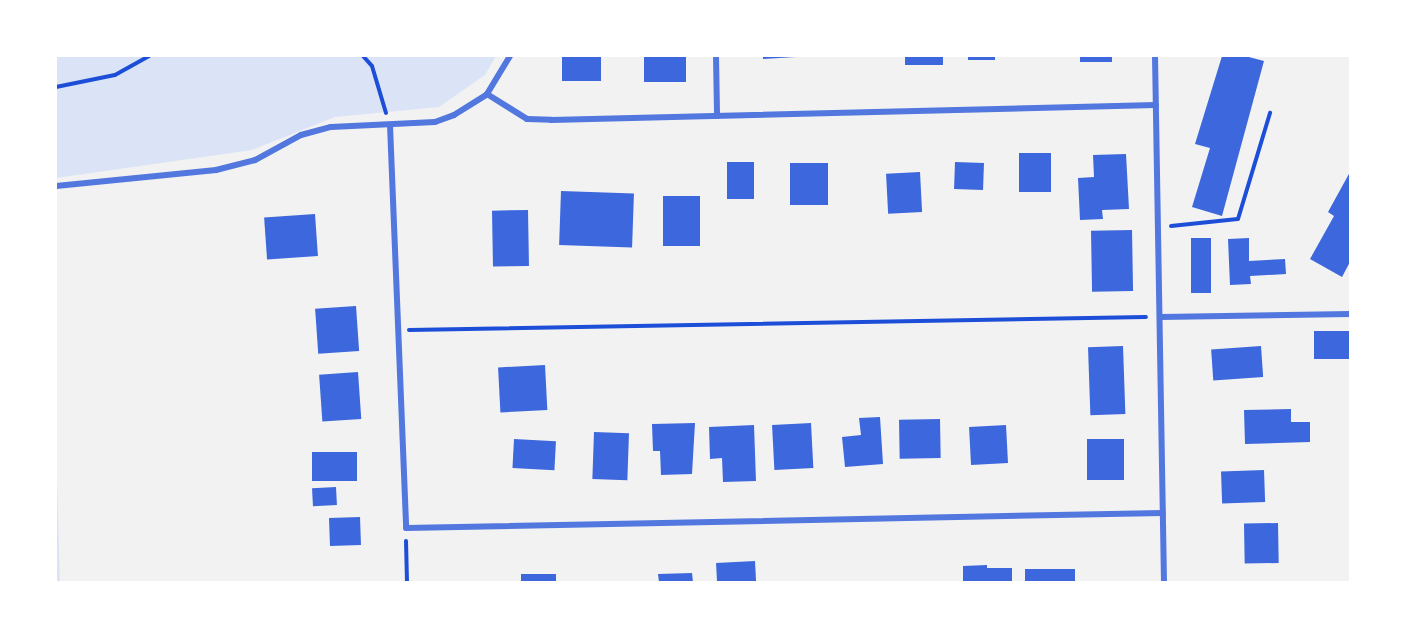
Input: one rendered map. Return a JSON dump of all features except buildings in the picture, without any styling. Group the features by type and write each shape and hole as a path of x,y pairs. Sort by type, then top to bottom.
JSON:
{"street":[{"path":"56,186 216,170 255,160 301,135 331,127 435,122 454,116 487,94 510,56"},
{"path":"716,56 717,116"},
{"path":"1155,56 1164,582"},
{"path":"487,94 527,119 1156,105"},
{"path":"390,125 400,330 406,528 1163,513"},
{"path":"1161,317 1350,314"}],"path":[{"path":"56,87 115,75 148,56"},
{"path":"363,56 372,66 390,125"},
{"path":"1159,228 1238,219 1270,113"},
{"path":"400,330 1161,317"},
{"path":"406,528 407,582"}],"shaded area":[{"path":"56,56 496,56 485,75 439,107 335,117 252,150 56,178"},
{"path":"56,442 60,582 56,582"}]}
